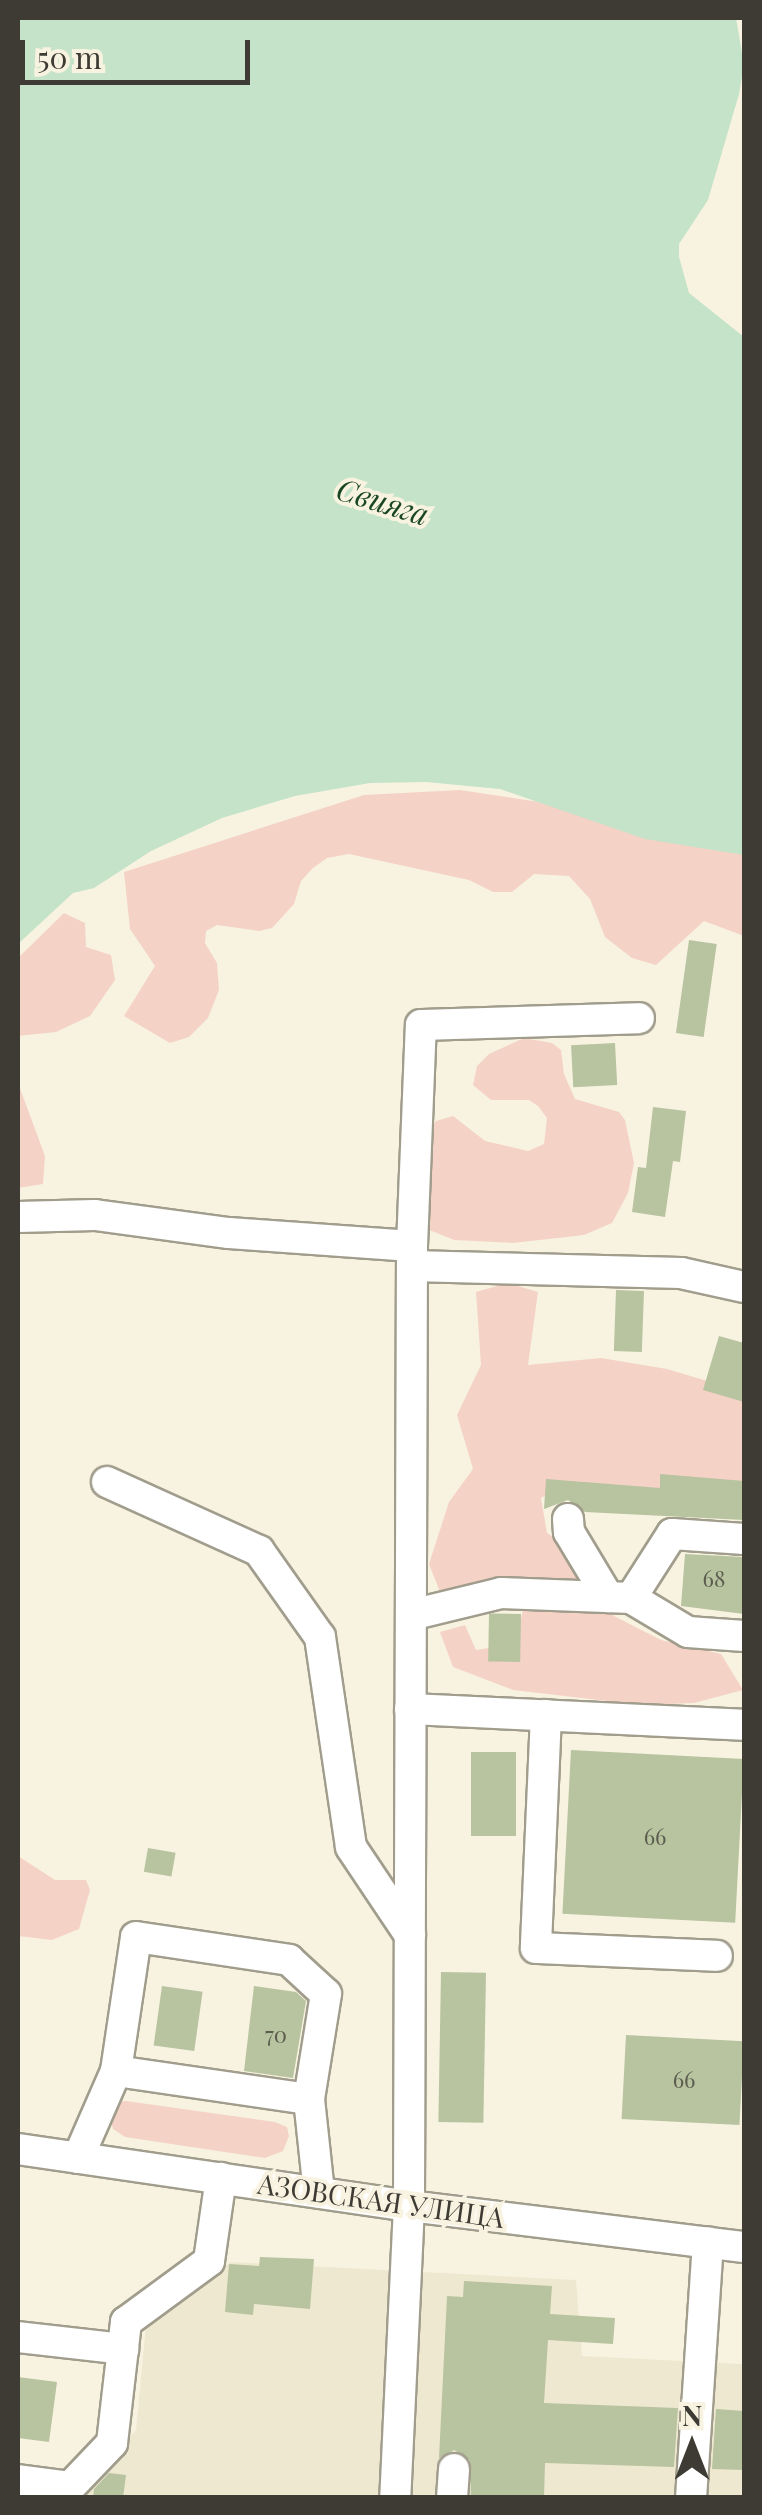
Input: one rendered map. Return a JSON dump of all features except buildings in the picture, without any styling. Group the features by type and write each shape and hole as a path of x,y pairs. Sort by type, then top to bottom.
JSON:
{"street":[{"path":"395,2498 409,2206 412,1256 421,1025 640,1018"},
{"path":"18,1217 95,1215 412,1256 681,1273 744,1287"},
{"path":"108,1482 259,1550 320,1637 350,1847 410,1935"},
{"path":"568,1519 569,1532 620,1598"},
{"path":"620,1598 672,1534 744,1539"},
{"path":"411,1615 501,1593 620,1598 688,1632 744,1636"},
{"path":"410,1709 744,1724"},
{"path":"546,1715 536,1948 716,1956"},
{"path":"78,2158 116,2071 136,1937 289,1960 326,1994 308,2100 319,2192"},
{"path":"116,2071 308,2100"},
{"name":"АЗОВСКАЯ УЛИЦА","path":"18,2149 409,2206 744,2247"},
{"path":"18,2480 70,2487 112,2443 126,2322 209,2262 221,2178"},
{"path":"691,2498 708,2242"},
{"path":"18,2337 123,2349"}],"shaded area":[{"path":"460,790 546,803 744,850 744,936 704,921 656,965 632,958 605,937 590,899 569,876 534,874 512,892 493,892 469,880 349,854 327,858 313,868 301,881 294,904 272,928 259,931 217,925 206,931 205,943 217,963 219,990 208,1018 189,1037 170,1043 124,1016 155,966 130,929 124,872 364,795"},
{"path":"64,913 85,923 86,947 111,955 115,980 90,1016 56,1032 18,1036 18,958"},
{"path":"524,1038 552,1043 561,1050 564,1074 575,1099 619,1112 625,1120 634,1163 628,1193 612,1223 584,1235 513,1243 454,1240 427,1229 409,1153 436,1121 453,1116 485,1141 528,1151 544,1144 547,1118 538,1106 529,1100 491,1100 473,1085 477,1066 489,1054"},
{"path":"18,1083 45,1156 43,1184 18,1188"},
{"path":"508,1283 538,1292 528,1365 601,1358 667,1369 744,1392 744,1498 567,1485 541,1498 547,1533 576,1551 614,1616 661,1640 721,1654 743,1690 694,1703 642,1705 513,1690 453,1667 440,1632 465,1625 476,1650 515,1644 525,1602 444,1602 429,1564 449,1502 473,1469 457,1415 481,1365 476,1292"},
{"path":"18,1856 55,1880 86,1880 90,1890 79,1929 52,1940 18,1936"},
{"path":"117,2102 275,2122 287,2127 289,2136 283,2151 265,2158 125,2137 113,2129 110,2117"},
{"path":"231,2262 576,2280 582,2356 744,2364 744,2497 18,2498 18,2486 77,2494 136,2430 146,2325"}],"water":[{"name":"Свияга","path":"18,18 736,18 744,65 739,94 708,200 679,244 679,257 689,293 744,337 744,855 645,839 500,789 426,782 370,783 295,796 222,818 151,851 94,888 73,893 18,944"}]}
